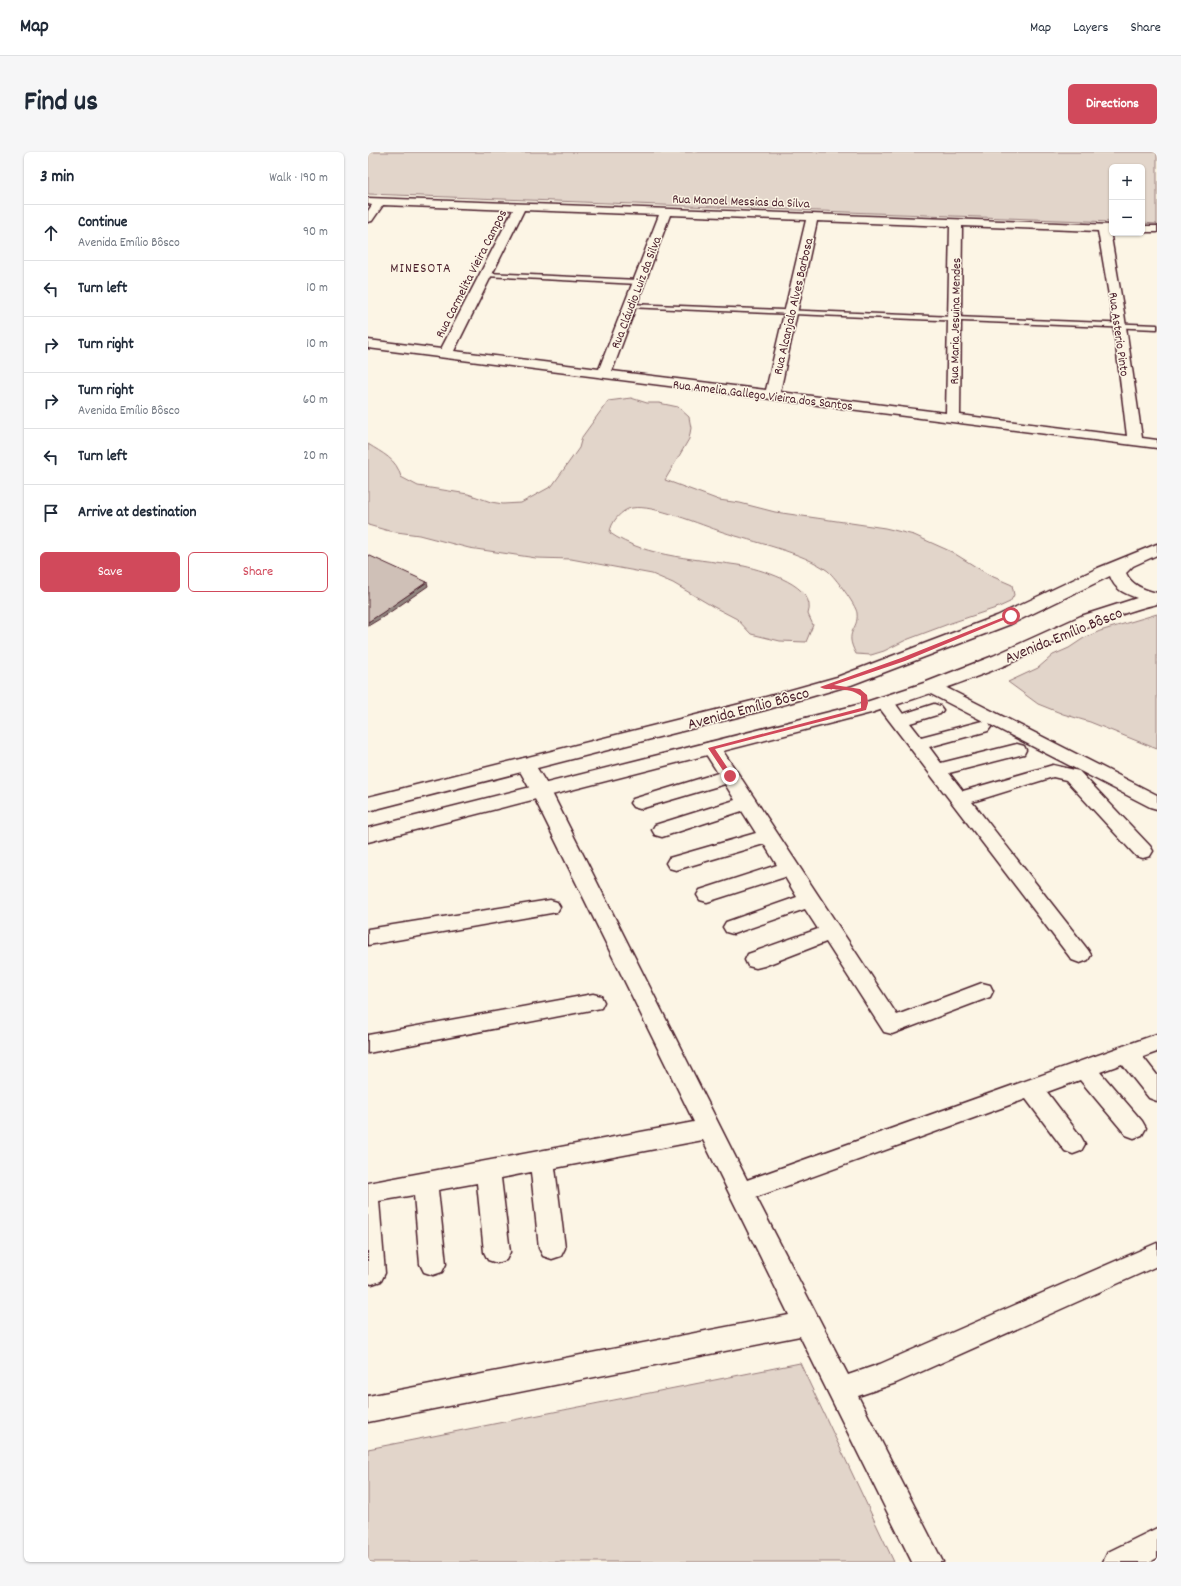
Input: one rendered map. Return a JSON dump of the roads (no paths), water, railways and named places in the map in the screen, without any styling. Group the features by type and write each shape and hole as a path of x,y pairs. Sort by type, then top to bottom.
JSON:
{"main road":[{"name":"Avenida Emílio Bôsco","path":"368,804 758,706 823,687 903,660 1011,616 1157,549"},
{"path":"1127,562 1117,572 1120,583 1129,589 1156,598"},
{"name":"Avenida Emílio Bôsco","path":"368,835 864,709 931,687 1000,660 1088,620 1156,598"},
{"path":"823,687 840,687 858,690 864,695 864,709"}],"street":[{"name":"Rua Manoel Messias da Silva","path":"368,201 956,223 1108,227"},
{"path":"368,219 380,201"},
{"name":"Rua Carmelita Vieira Campos","path":"446,354 520,206"},
{"name":"Rua Cláudio Luiz da Silva","path":"604,373 666,211"},
{"name":"Rua Alcanjalo Alves Barbosa","path":"772,395 812,217"},
{"name":"Rua Maria Jesuina Mendes","path":"952,419 956,223"},
{"name":"Rua Asterio Pinto","path":"1108,227 1135,441"},
{"path":"1145,229 1157,229"},
{"name":"Rua Amelia Gallego Vieira dos Santos","path":"368,344 1157,444"},
{"path":"931,687 1157,803"},
{"path":"884,702 1080,955"},
{"path":"899,721 934,710"},
{"path":"917,744 982,727"},
{"path":"711,748 892,1026 982,991"},
{"path":"937,770 1017,750"},
{"path":"525,764 541,791 740,1192 928,1562"},
{"path":"959,799 1053,770 1072,775 1143,851"},
{"path":"640,803 730,776"},
{"path":"662,830 747,803"},
{"path":"676,863 769,836"},
{"path":"707,895 790,868"},
{"path":"733,927 810,900"},
{"path":"368,937 550,907"},
{"path":"756,960 831,932"},
{"path":"368,1044 593,1002"},
{"path":"740,1192 1157,1043"},
{"path":"1127,1054 1157,1092"},
{"path":"1084,1069 1134,1128"},
{"path":"1032,1088 1073,1144"},
{"path":"368,1193 488,1172 709,1129"},
{"path":"542,1161 552,1248"},
{"path":"488,1172 497,1252"},
{"path":"425,1183 433,1264"},
{"path":"368,1204 372,1273"},
{"path":"841,1390 886,1374 1157,1254"},
{"path":"368,1409 807,1323"},
{"path":"1118,1562 1157,1543"}],"lane":[{"path":"486,276 638,282"},
{"path":"629,306 1157,327"}],"district":[{"name":"MINESOTA","path":"421,267"}]}
